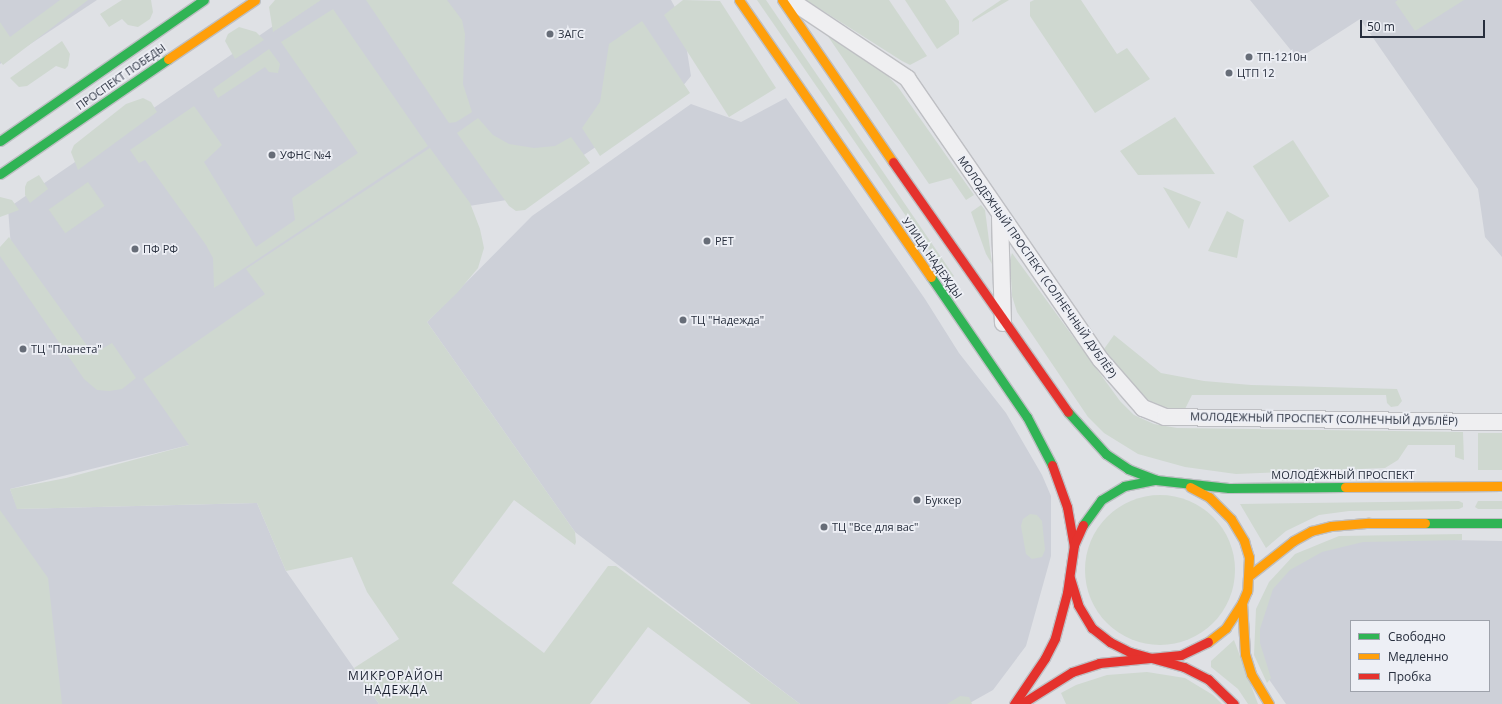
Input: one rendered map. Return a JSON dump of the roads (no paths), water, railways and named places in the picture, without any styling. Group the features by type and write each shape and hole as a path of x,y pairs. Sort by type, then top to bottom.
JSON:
{"main road":[{"name":"ПРОСПЕКТ ПОБЕДЫ","path":"0,141 204,0"},
{"name":"ПРОСПЕКТ ПОБЕДЫ","path":"0,174 255,0"},
{"name":"УЛИЦА НАДЕЖДЫ","path":"739,0 1027,418 1058,476 1067,507 1074,545"},
{"name":"УЛИЦА НАДЕЖДЫ","path":"782,0 1003,323 1078,425 1106,454 1128,469 1156,480"},
{"name":"МОЛОДЁЖНЫЙ ПРОСПЕКТ","path":"1014,704 1045,658 1055,638 1067,593 1074,545 1084,522 1101,500 1124,486 1156,480 1229,488 1502,486"},
{"name":"МОЛОДЁЖНЫЙ ПРОСПЕКТ","path":"1021,704 1072,672 1099,663 1181,655 1204,645 1226,628 1242,603 1250,575 1244,541 1231,519 1209,497 1183,484"},
{"path":"1250,575 1294,541 1311,531 1331,526 1369,523 1502,523"},
{"name":"МОЛОДЁЖНЫЙ ПРОСПЕКТ","path":"1069,573 1078,605 1092,628 1110,642 1153,658"},
{"path":"1242,603 1245,654 1252,674 1270,704"},
{"path":"1153,658 1184,667 1208,679 1234,704"}],"street":[{"name":"МОЛОДЕЖНЫЙ ПРОСПЕКТ (СОЛНЕЧНЫЙ ДУБЛЁР)","path":"790,0 907,78 1000,217 1101,360 1143,408 1165,417 1420,419 1502,422"},
{"path":"1000,217 1003,323"}],"place":[{"name":"ЗАГС","path":"550,34"},
{"name":"ТП-1210н","path":"1249,57"},
{"name":"ЦТП 12","path":"1229,73"},
{"name":"УФНС №4","path":"272,155"},
{"name":"РЕТ","path":"707,241"},
{"name":"ПФ РФ","path":"135,249"},
{"name":"ТЦ \"Надежда\"","path":"683,320"},
{"name":"ТЦ \"Планета\"","path":"23,349"},
{"name":"Буккер","path":"917,500"},
{"name":"ТЦ \"Все для вас\"","path":"824,527"}],"district":[{"name":"МИКРОРАЙОН НАДЕЖДА","path":"396,683"}]}
